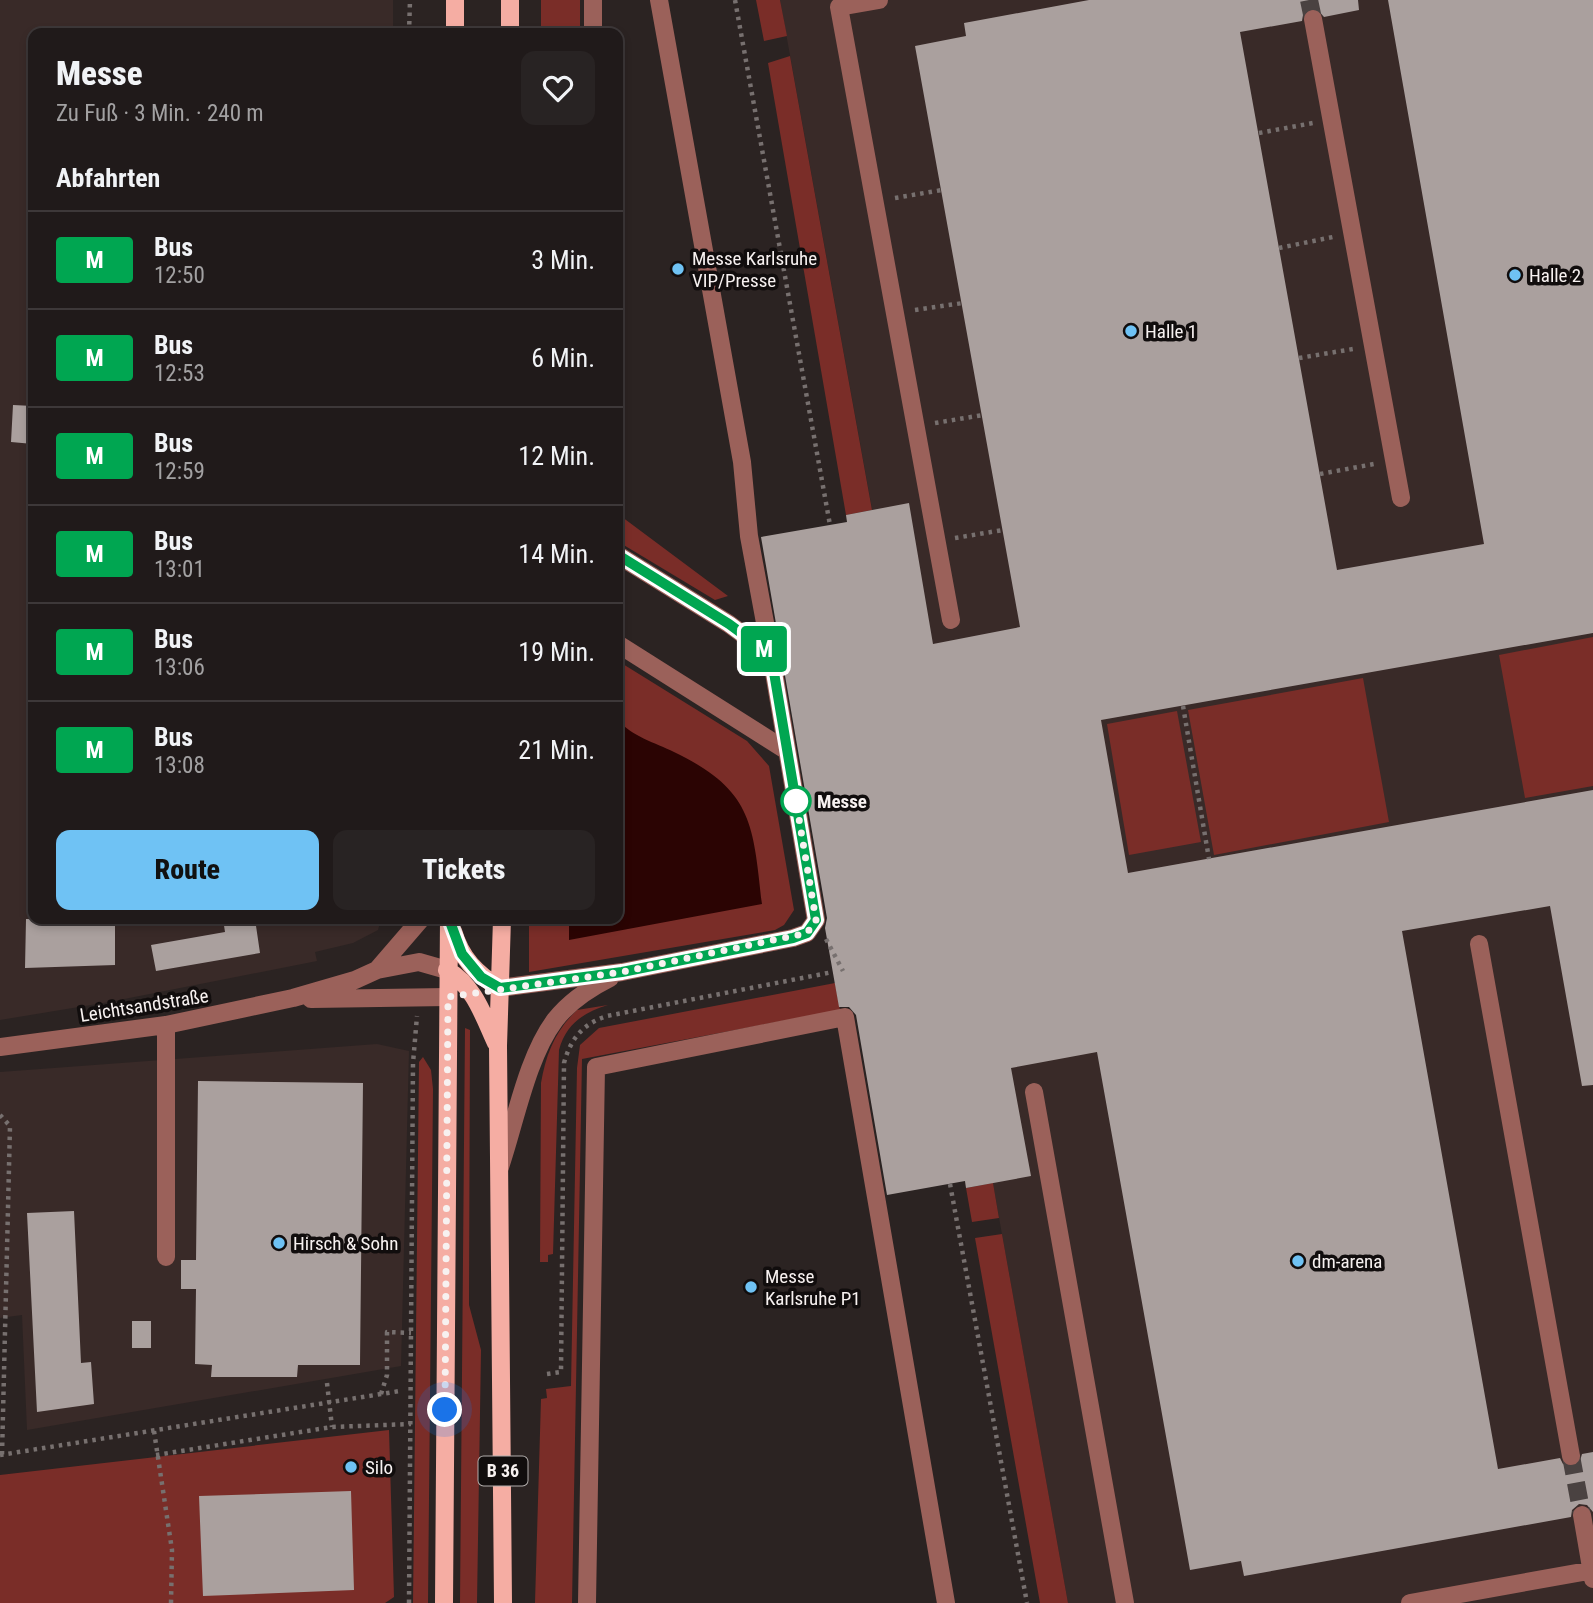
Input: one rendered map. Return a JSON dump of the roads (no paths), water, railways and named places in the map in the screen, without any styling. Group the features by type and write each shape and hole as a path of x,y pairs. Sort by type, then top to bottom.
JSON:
{"main road":[{"path":"455,0 455,28"},
{"path":"510,0 510,28"},
{"path":"444,1603 449,924"},
{"path":"451,924 462,954 471,966 481,977 500,988"},
{"name":"B 36","path":"502,924 498,1046 503,1603"},
{"path":"447,970 462,979 473,993 498,1046"},
{"path":"448,997 500,988"}],"street":[{"path":"593,0 593,28"},
{"path":"500,988 622,972 793,938 807,933 816,920 749,536 743,463 659,0"},
{"path":"878,0 839,7 951,620"},
{"path":"1312,19 1401,498"},
{"path":"623,558 729,624 771,655"},
{"path":"623,647 788,751"},
{"name":"Leichtsandstraße","path":"377,970 417,924"},
{"path":"1479,944 1571,1456"},
{"name":"Leichtsandstraße","path":"0,1047 166,1025 293,998 355,980 377,970 419,962 447,970"},
{"path":"499,1170 541,1045 555,1019 585,992 622,972"},
{"name":"Leichtsandstraße","path":"293,998 448,997"},
{"path":"587,1603 596,1067 845,1017 946,1603"},
{"path":"166,1025 166,1257"},
{"path":"1034,1092 1125,1603"},
{"path":"1410,1603 1592,1573 1582,1515"}],"tunnel":[{"path":"1309,0 1313,19"},
{"path":"1571,1456 1582,1515"}],"place":[{"name":"Messe Karlsruhe VIP/Presse","path":"678,269"},
{"name":"Halle 2","path":"1515,275"},
{"name":"Halle 1","path":"1131,331"},
{"name":"Messe","path":"796,801"},
{"name":"Hirsch & Sohn","path":"279,1243"},
{"name":"dm-arena","path":"1298,1261"},
{"name":"Messe Karlsruhe P1","path":"751,1287"},
{"name":"Silo","path":"351,1467"}]}
